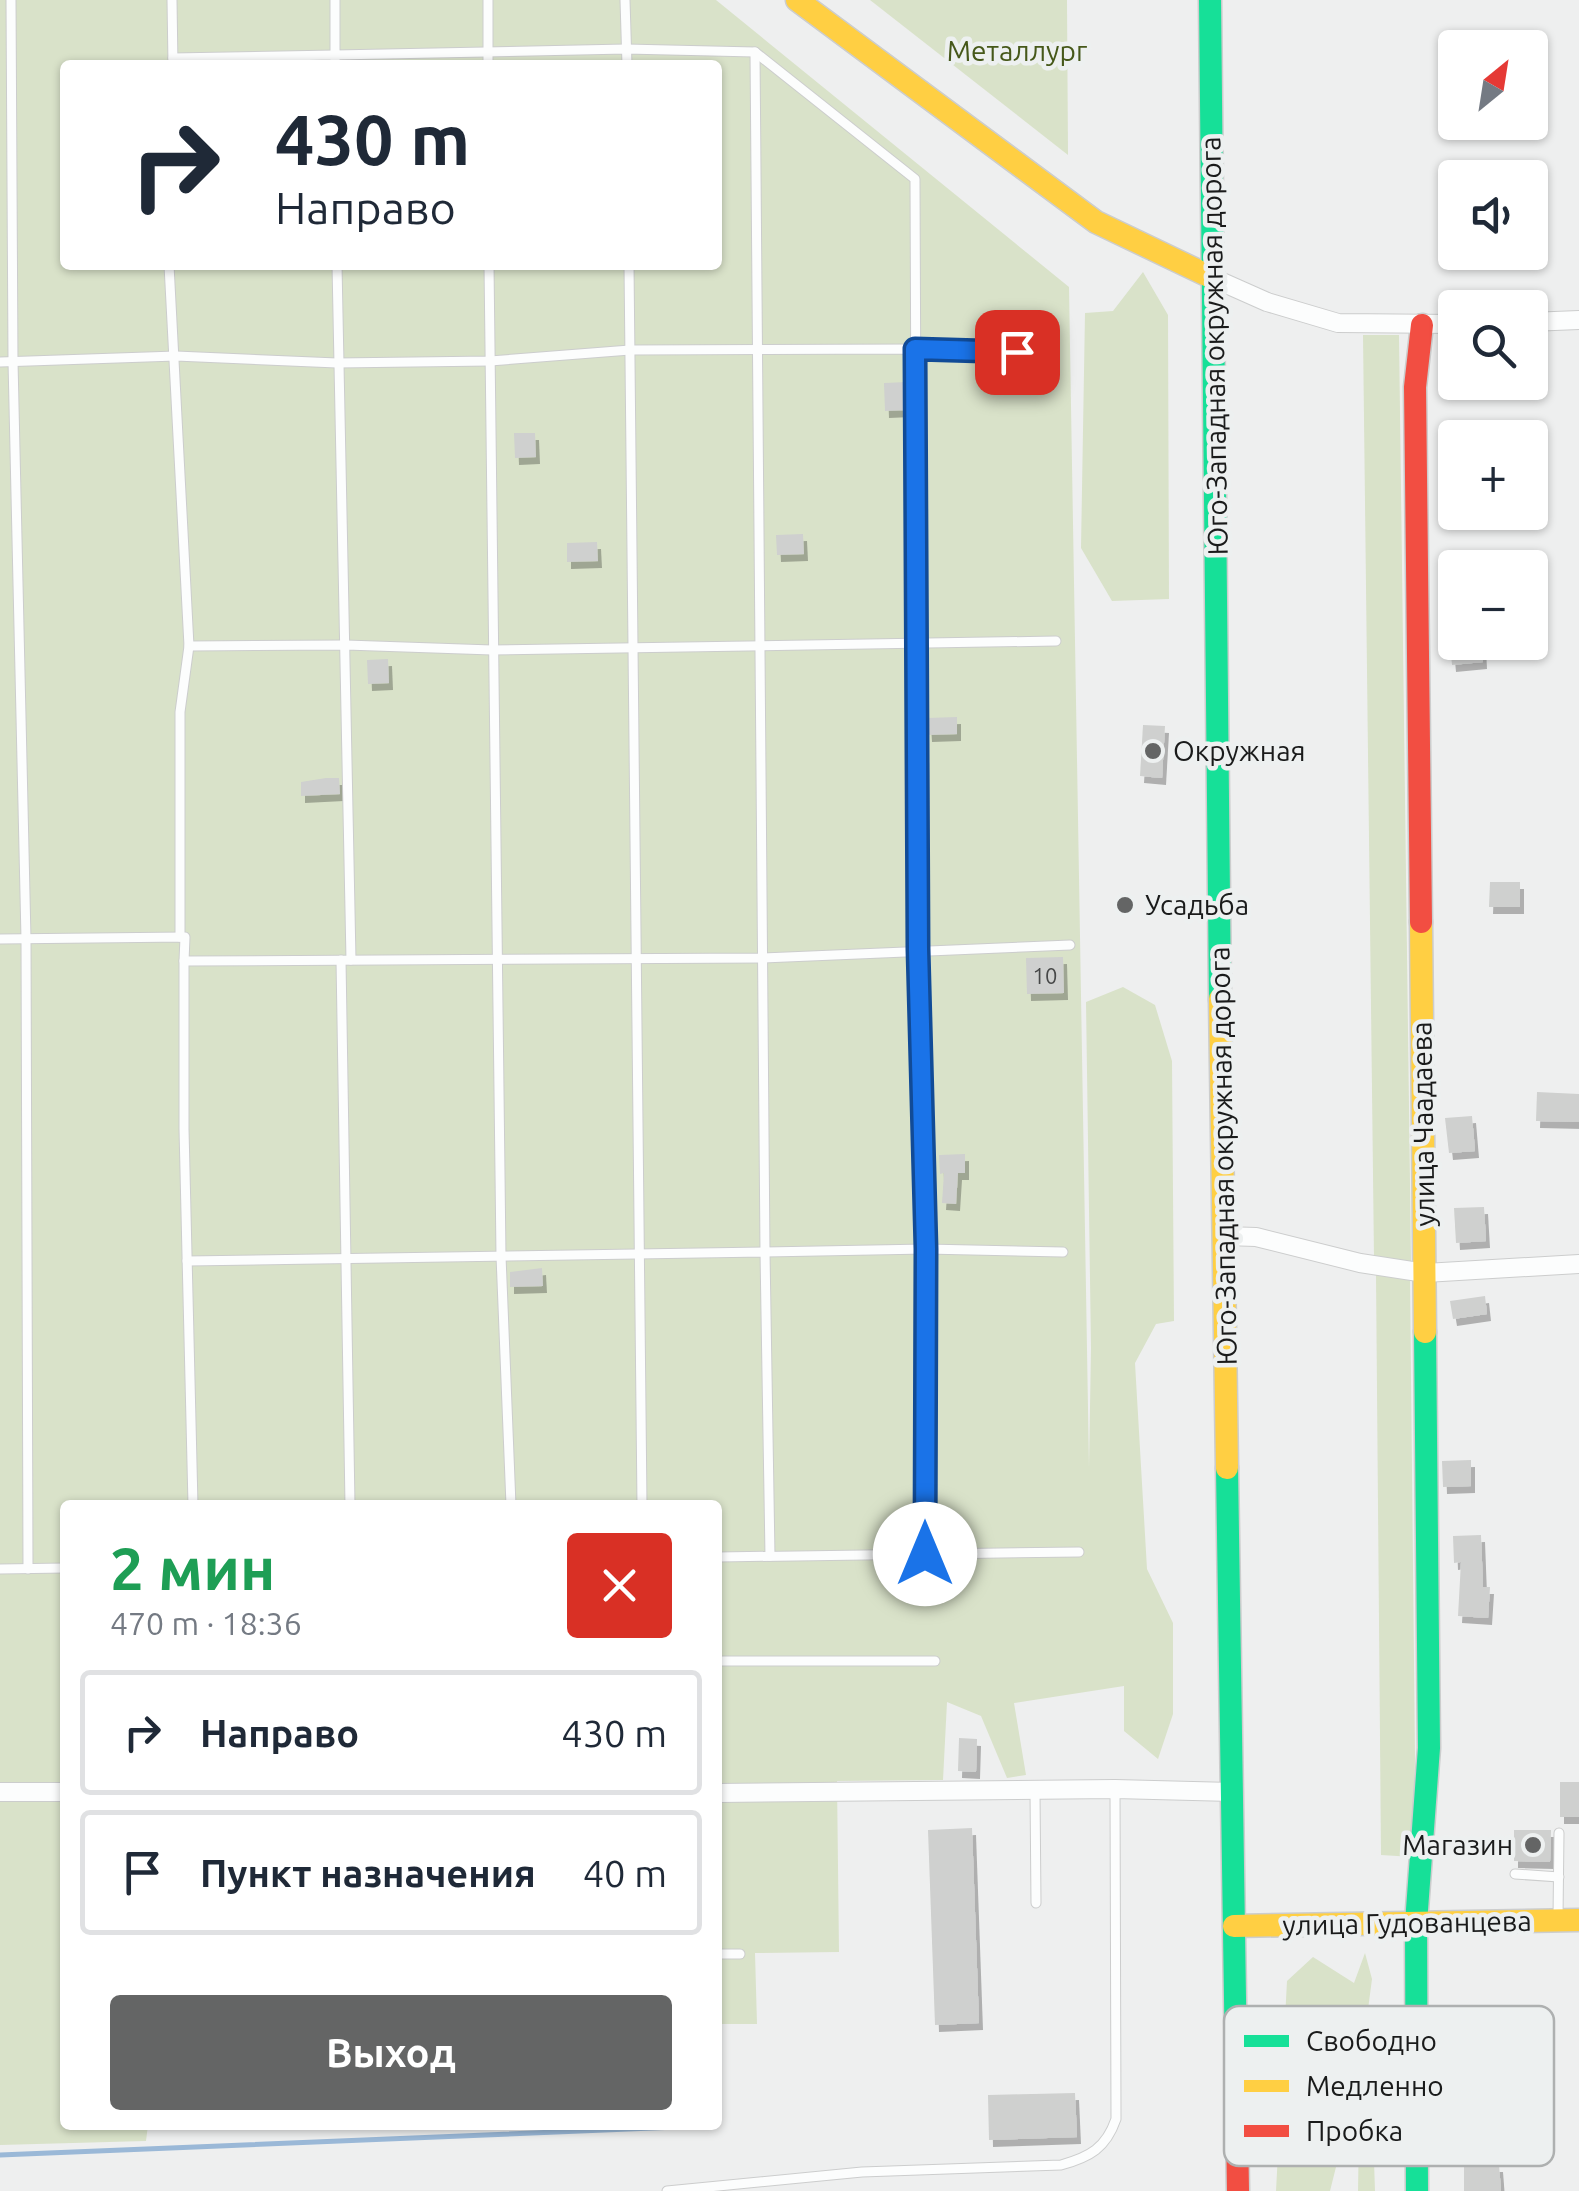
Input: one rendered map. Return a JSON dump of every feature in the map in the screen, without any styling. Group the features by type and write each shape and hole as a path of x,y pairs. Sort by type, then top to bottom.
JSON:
{"main road":[{"path":"797,0 851,44 1096,222 1213,278"},
{"name":"Юго-Западная окружная дорога","path":"1210,0 1235,2006"},
{"name":"улица Чаадаева","path":"1416,2006 1416,1923 1429,1748 1415,407 1422,325"},
{"name":"улица Гудованцева","path":"1234,1926 1568,1920"},
{"name":"Юго-Западная окружная дорога","path":"1238,2166 1238,2191"},
{"name":"улица Чаадаева","path":"1417,2166 1417,2191"}],"street":[{"path":"1213,278 1266,302 1338,324 1438,325"},
{"path":"1548,321 1579,320"},
{"path":"1225,1236 1256,1238 1425,1273 1579,1264"},
{"path":"722,1793 1115,1789 1232,1792"},
{"path":"0,1792 60,1792"}],"lane":[{"path":"11,0 26,938 28,1569"},
{"path":"172,0 173,60"},
{"path":"335,0 335,60 488,50 754,52 914,178 918,949 926,1249 925,1554"},
{"path":"488,0 488,60"},
{"path":"625,0 626,60"},
{"path":"754,52 770,1556"},
{"path":"169,270 188,646 180,712 180,937"},
{"path":"337,270 346,645 345,1258 350,1500"},
{"path":"490,270 500,1256 511,1500"},
{"path":"629,270 642,1500"},
{"path":"0,362 176,356 337,363 490,361 630,350 915,349 1051,353"},
{"path":"188,646 346,645 492,650 1056,641"},
{"path":"0,939 185,937 187,1261 194,1500"},
{"path":"184,961 762,958 1070,945"},
{"path":"187,1261 926,1249 1063,1252"},
{"path":"722,1557 1079,1552"},
{"path":"0,1570 60,1568"},
{"path":"722,1661 935,1661"},
{"path":"667,2191 862,2172 1061,2165 1090,2157 1109,2140 1117,2104 1115,1789"},
{"path":"1035,1792 1036,1903"},
{"path":"1559,1833 1559,1877 1568,1920"},
{"path":"1515,1874 1559,1877"},
{"path":"722,1954 740,1954"}],"green space":[{"path":"0,0 716,0 1069,287 1089,1467 1086,1002 1123,987 1155,1005 1172,1061 1174,1321 1156,1324 1135,1363 1147,1569 1173,1623 1173,1714 1158,1759 1124,1731 1124,1686 1014,1703 1026,1775 1007,1778 981,1716 947,1702 943,1780 837,1781 839,1952 755,1953 757,2024 722,2024 722,1500 60,1500 60,2130 147,2130 146,2141 0,2145"},
{"name":"Металлург","path":"870,0 1067,0 1068,155"},
{"path":"1143,272 1168,315 1169,599 1112,601 1081,548 1085,313 1113,311"},
{"path":"1363,335 1399,335 1411,1262 1374,1258"},
{"path":"1376,1274 1410,1280 1413,1857 1381,1855"},
{"path":"1365,1953 1372,1979 1368,2006 1286,2006 1287,1981 1313,1957 1354,1983"},
{"path":"1277,2166 1336,2166 1330,2191 1276,2191"},
{"path":"1358,2166 1374,2166 1375,2191 1358,2191"}],"building":[{"path":"907,382 908,410 885,411 884,383"},
{"path":"514,433 535,433 536,457 515,458"},
{"path":"803,534 804,554 777,555 776,535"},
{"path":"597,542 598,561 567,562 567,543"},
{"path":"388,659 389,683 368,684 367,660"},
{"path":"1452,660 1483,660 1483,662 1452,665"},
{"path":"957,717 957,734 928,735 927,718"},
{"name":"Окружная","path":"1143,725 1165,726 1162,778 1140,776"},
{"path":"339,778 340,794 301,796 301,782"},
{"path":"1490,882 1520,882 1520,907 1489,907"},
{"path":"1063,957 1064,993 1027,994 1026,958"},
{"path":"1537,1092 1579,1094 1579,1122 1536,1121"},
{"path":"1472,1116 1475,1151 1449,1153 1445,1118"},
{"path":"965,1154 965,1173 958,1173 956,1204 942,1203 944,1173 940,1174 939,1155"},
{"path":"1484,1207 1486,1241 1456,1243 1454,1208"},
{"path":"542,1268 543,1286 510,1287 510,1272"},
{"path":"1485,1296 1487,1314 1453,1319 1450,1301"},
{"path":"1471,1460 1471,1486 1443,1487 1442,1461"},
{"path":"1481,1535 1483,1587 1490,1587 1488,1618 1458,1616 1461,1562 1454,1563 1453,1536"},
{"path":"959,1738 977,1739 976,1772 958,1771"},
{"path":"1560,1782 1579,1782 1579,1817 1560,1817"},
{"path":"972,1828 979,2023 935,2025 928,1830"},
{"name":"Магазин","path":"1514,1830 1551,1830 1550,1862 1514,1861"},
{"path":"1075,2093 1077,2137 989,2140 988,2095"},
{"path":"1464,2166 1499,2166 1501,2191 1464,2191"}],"waterway":[{"path":"0,2155 604,2130"}],"traffic: fast":[{"path":"1210,0 1220,999"},
{"path":"1416,2006 1416,1923 1429,1748 1425,1332"},
{"path":"1227,1468 1235,2006"},
{"path":"1417,2166 1417,2191"}],"traffic: slow":[{"path":"797,0 1096,222 1213,278"},
{"path":"1421,922 1425,1332"},
{"path":"1220,999 1227,1468"},
{"path":"1234,1926 1579,1920"}],"traffic: jam":[{"path":"1421,922 1415,387 1422,325"},
{"path":"1238,2166 1238,2191"}],"place":[{"name":"Окружная","path":"1153,751"},
{"name":"Усадьба","path":"1125,905"},
{"name":"Магазин","path":"1533,1845"}],"route":[{"path":"925,1554 926,1249 918,949 915,349 1017,352"}]}
